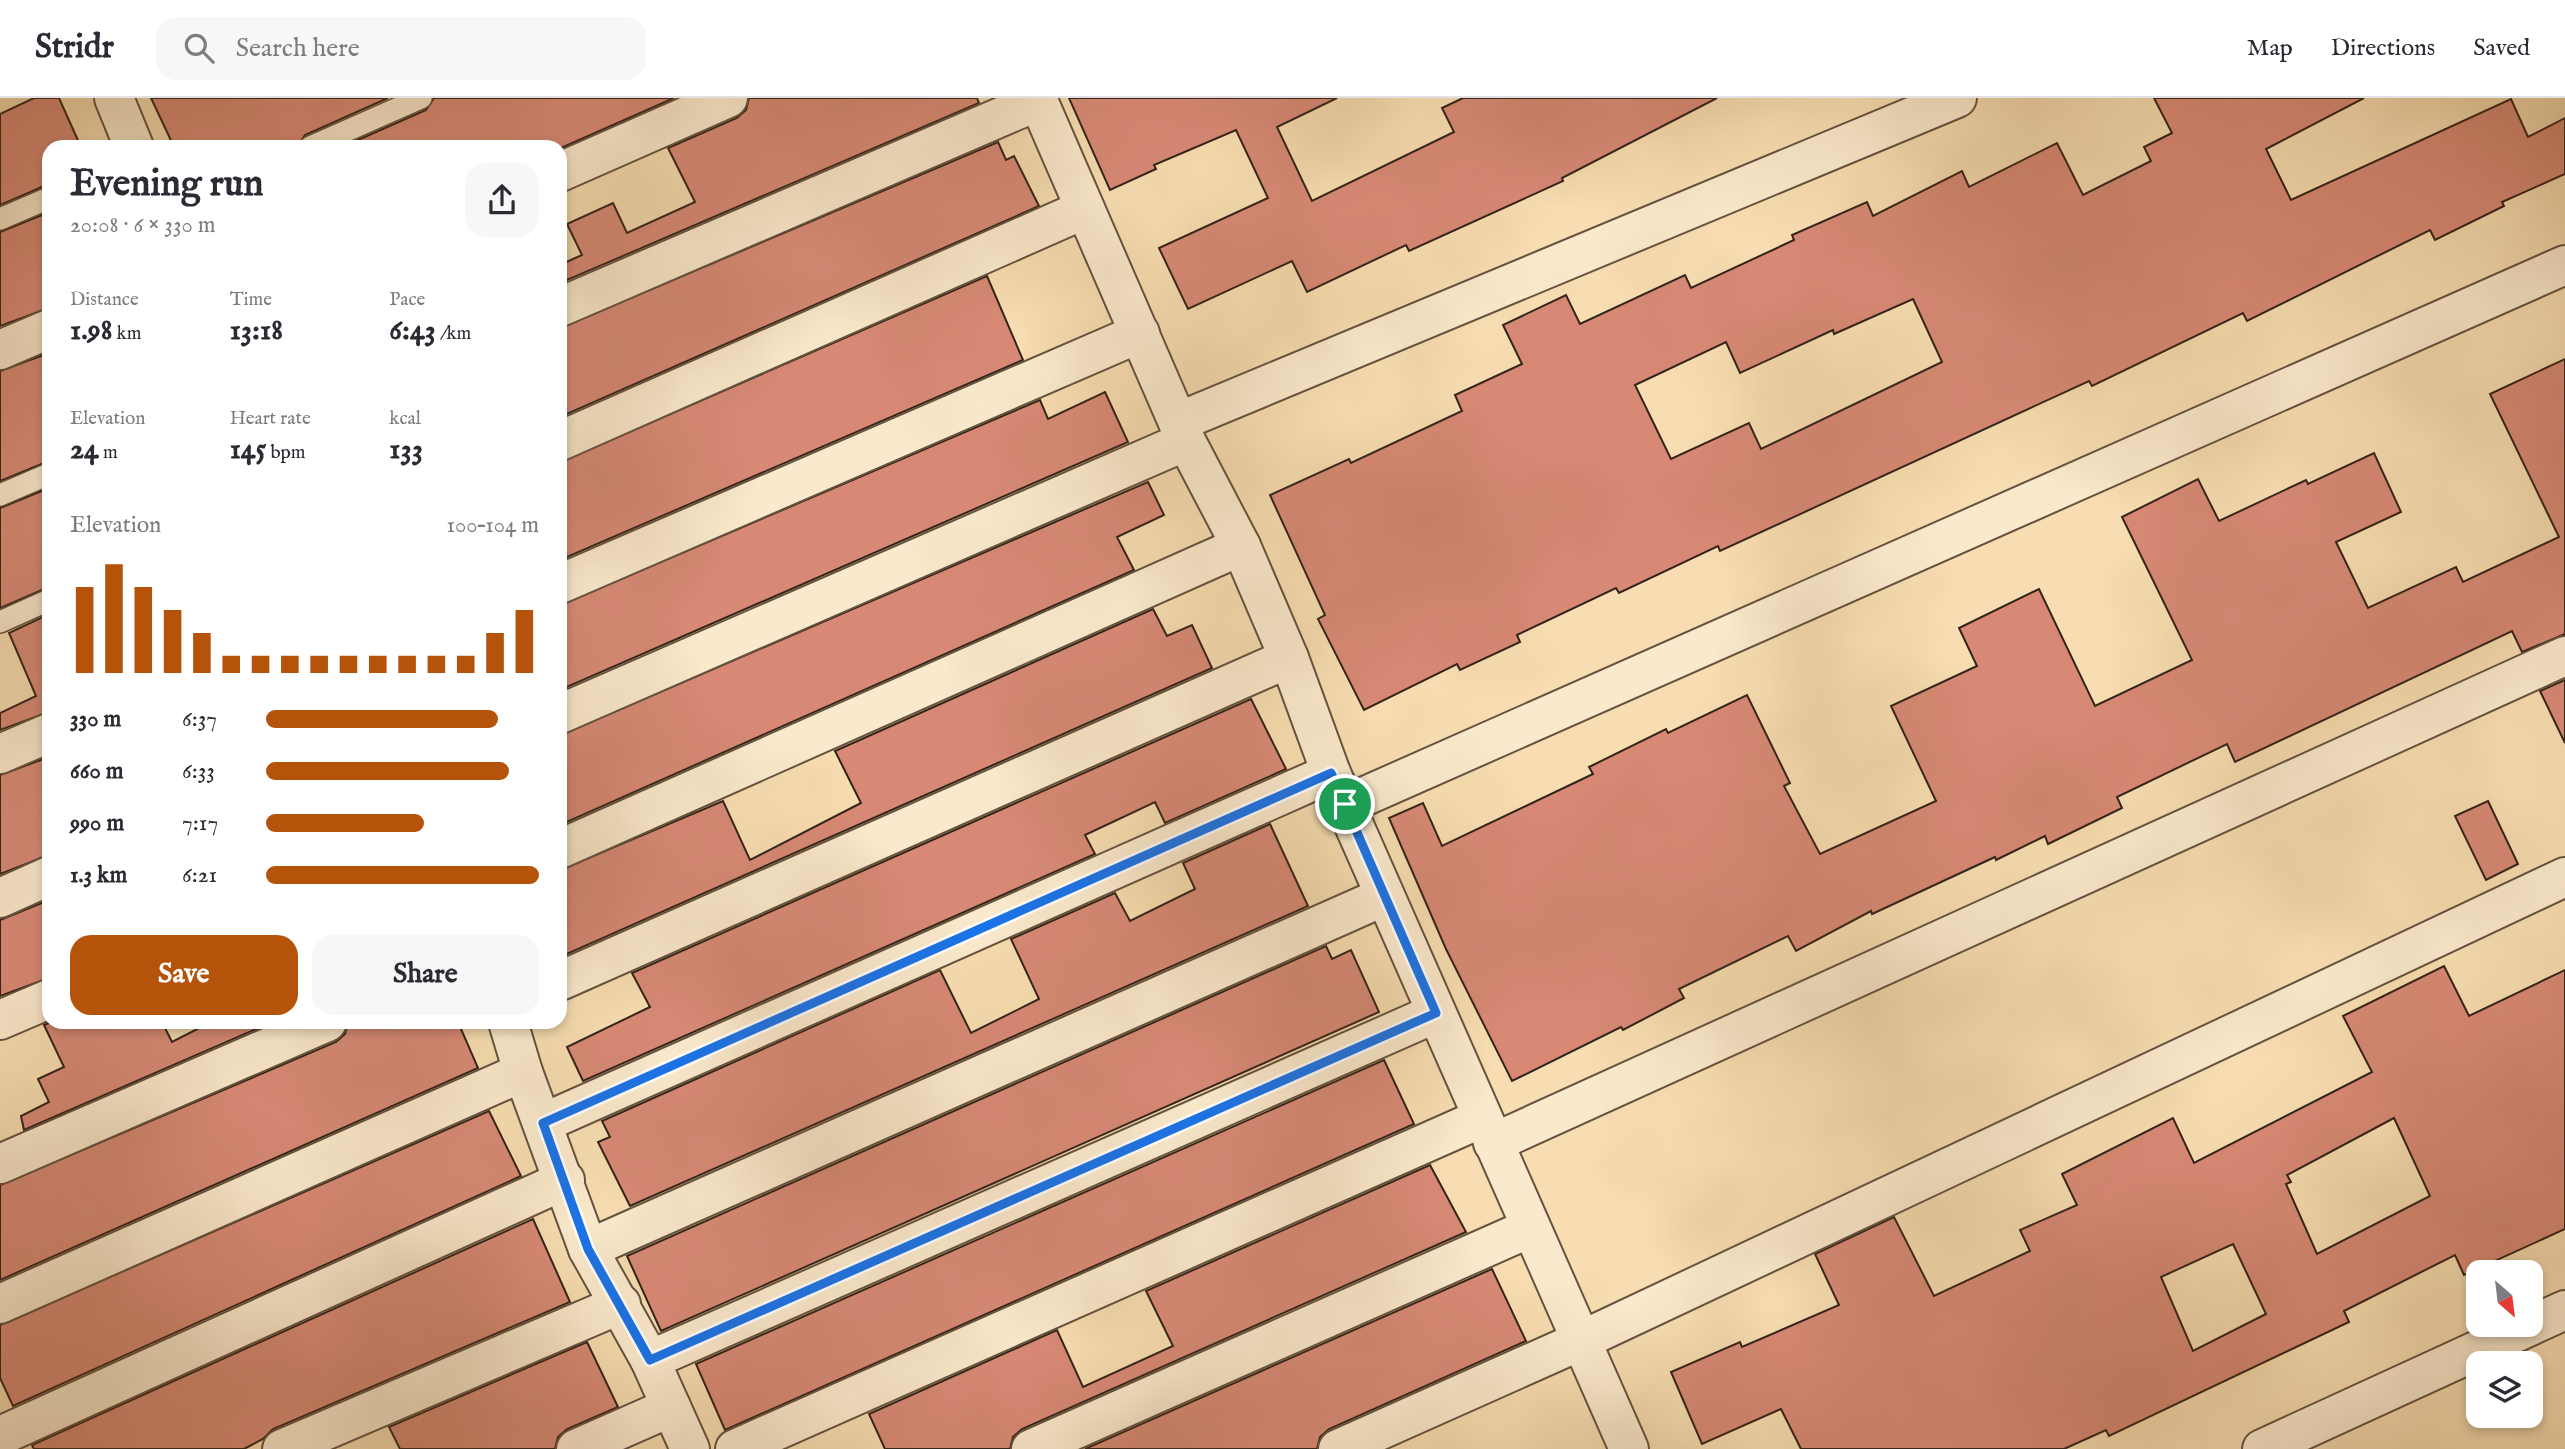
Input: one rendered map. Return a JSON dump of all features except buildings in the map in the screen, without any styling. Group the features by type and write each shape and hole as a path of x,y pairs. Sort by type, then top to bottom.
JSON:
{"street":[{"path":"115,98 131,140"},
{"path":"567,169 728,98"},
{"path":"567,711 1182,431 1958,98"},
{"path":"567,304 1038,100 1182,431 1241,546 1289,658 1338,789 1629,1449"},
{"path":"567,438 1085,209"},
{"path":"543,1123 1338,789 2565,265"},
{"path":"0,350 42,332"},
{"path":"567,581 1140,333"},
{"path":"567,846 1241,546"},
{"path":"735,1449 1488,1130 2565,656"},
{"path":"567,978 1289,658"},
{"path":"0,754 42,736"},
{"path":"1338,1449 1580,1341 2565,877"},
{"path":"0,898 42,879"},
{"path":"588,1249 1385,896"},
{"path":"0,1020 42,1002"},
{"path":"650,1360 1436,1013"},
{"path":"0,1164 311,1029"},
{"path":"510,1029 523,1072 565,1180 588,1249 650,1360 690,1449"},
{"path":"0,1304 523,1072"},
{"path":"0,1436 565,1180"},
{"path":"1031,1449 1531,1228"},
{"path":"282,1449 621,1304"},
{"path":"2262,1449 2565,1310"},
{"path":"576,1449 671,1407"}],"lane":[{"path":"326,140 421,98"},
{"path":"0,219 42,201"},
{"path":"0,495 42,477"},
{"path":"0,622 42,603"}],"route":[{"path":"1331,773 1345,804 1436,1013 650,1360 588,1249 543,1123 1331,773"}]}
